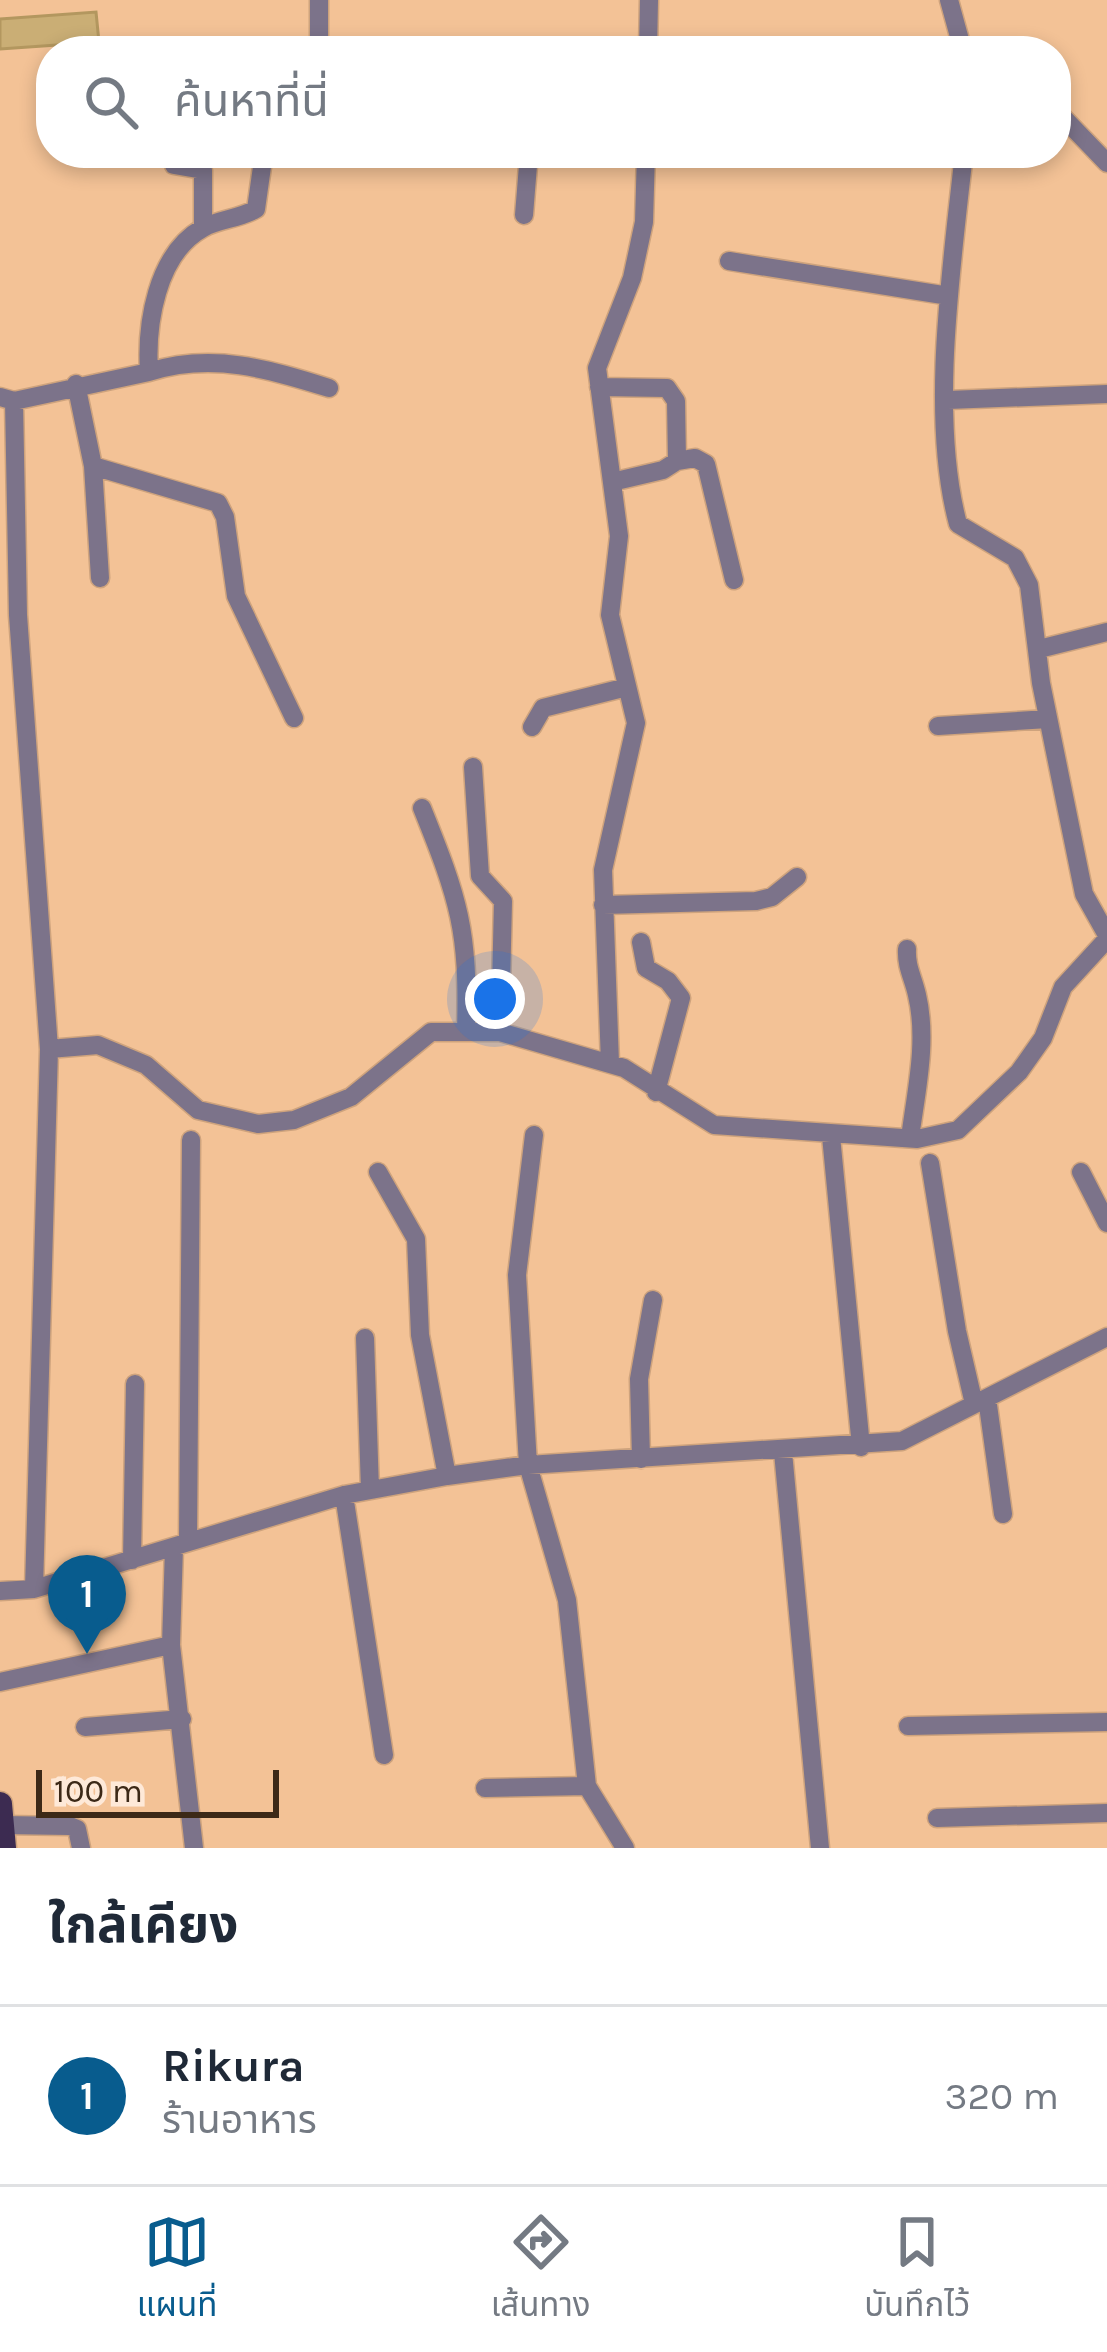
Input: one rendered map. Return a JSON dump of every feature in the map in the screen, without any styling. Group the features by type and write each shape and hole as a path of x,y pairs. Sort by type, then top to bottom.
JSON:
{"main road":[{"path":"0,1804 4,1848"}],"street":[{"path":"319,0 319,36"},
{"path":"648,36 649,0"},
{"path":"949,0 959,36"},
{"path":"1071,126 1107,164"},
{"path":"191,168 203,170 203,228"},
{"path":"149,372 147,329 156,294 176,257 203,228 235,221 256,209 262,168"},
{"path":"524,215 528,168"},
{"path":"610,1064 603,869 636,739 610,615 619,536 597,368 632,278 644,222 646,168"},
{"path":"49,1049 98,1045 146,1065 198,1110 258,1124 294,1120 351,1097 377,1082 431,1032 500,1032 610,1064 714,1124 831,1136 910,1138 958,1130 1019,1072 1043,1038 1063,987 1107,937 1084,894 1048,719 1029,585 1015,558 958,524 946,480 949,296 962,168"},
{"path":"729,261 949,296"},
{"path":"34,1588 49,1049 9,617 7,399 201,362 239,364 329,388"},
{"path":"76,384 93,466 100,578"},
{"path":"599,387 650,387 674,393 676,460"},
{"path":"948,400 1107,394"},
{"path":"612,482 663,470 676,460 695,458 706,464 734,580"},
{"path":"93,466 218,503 225,517 236,596 294,718"},
{"path":"1039,649 1107,632"},
{"path":"532,727 543,707 628,687"},
{"path":"938,726 1048,719"},
{"path":"472,767 480,876 503,901 500,1032"},
{"path":"422,808 462,911 468,955 466,1031"},
{"path":"603,905 756,901 772,897 796,877"},
{"path":"641,942 646,968 668,981 681,998 656,1091"},
{"path":"907,949 906,966 917,995 921,1056 910,1138"},
{"path":"534,1135 517,1275 528,1465 567,1600 587,1786 625,1848"},
{"path":"831,1136 861,1448"},
{"path":"191,1140 181,1545 171,1645 194,1848"},
{"path":"930,1162 1004,1514"},
{"path":"378,1172 416,1239 420,1335 447,1476"},
{"path":"1081,1172 1107,1223"},
{"path":"641,1459 638,1379 653,1300"},
{"path":"0,1591 34,1588 344,1495 447,1476 528,1465 861,1448 902,1441 1107,1337"},
{"path":"365,1338 370,1490"},
{"path":"132,1560 135,1384"},
{"path":"783,1452 820,1848"},
{"path":"344,1495 384,1755"},
{"path":"0,1682 171,1645"},
{"path":"86,1727 182,1719"},
{"path":"908,1726 1107,1723"},
{"path":"485,1788 587,1786"},
{"path":"937,1818 1107,1813"},
{"path":"2,1826 70,1826 77,1829 81,1848"}],"building":[{"path":"96,12 98,36 36,36 36,46 0,49 0,19"}],"place":[{"name":"Rikura","path":"87,1654"}]}
